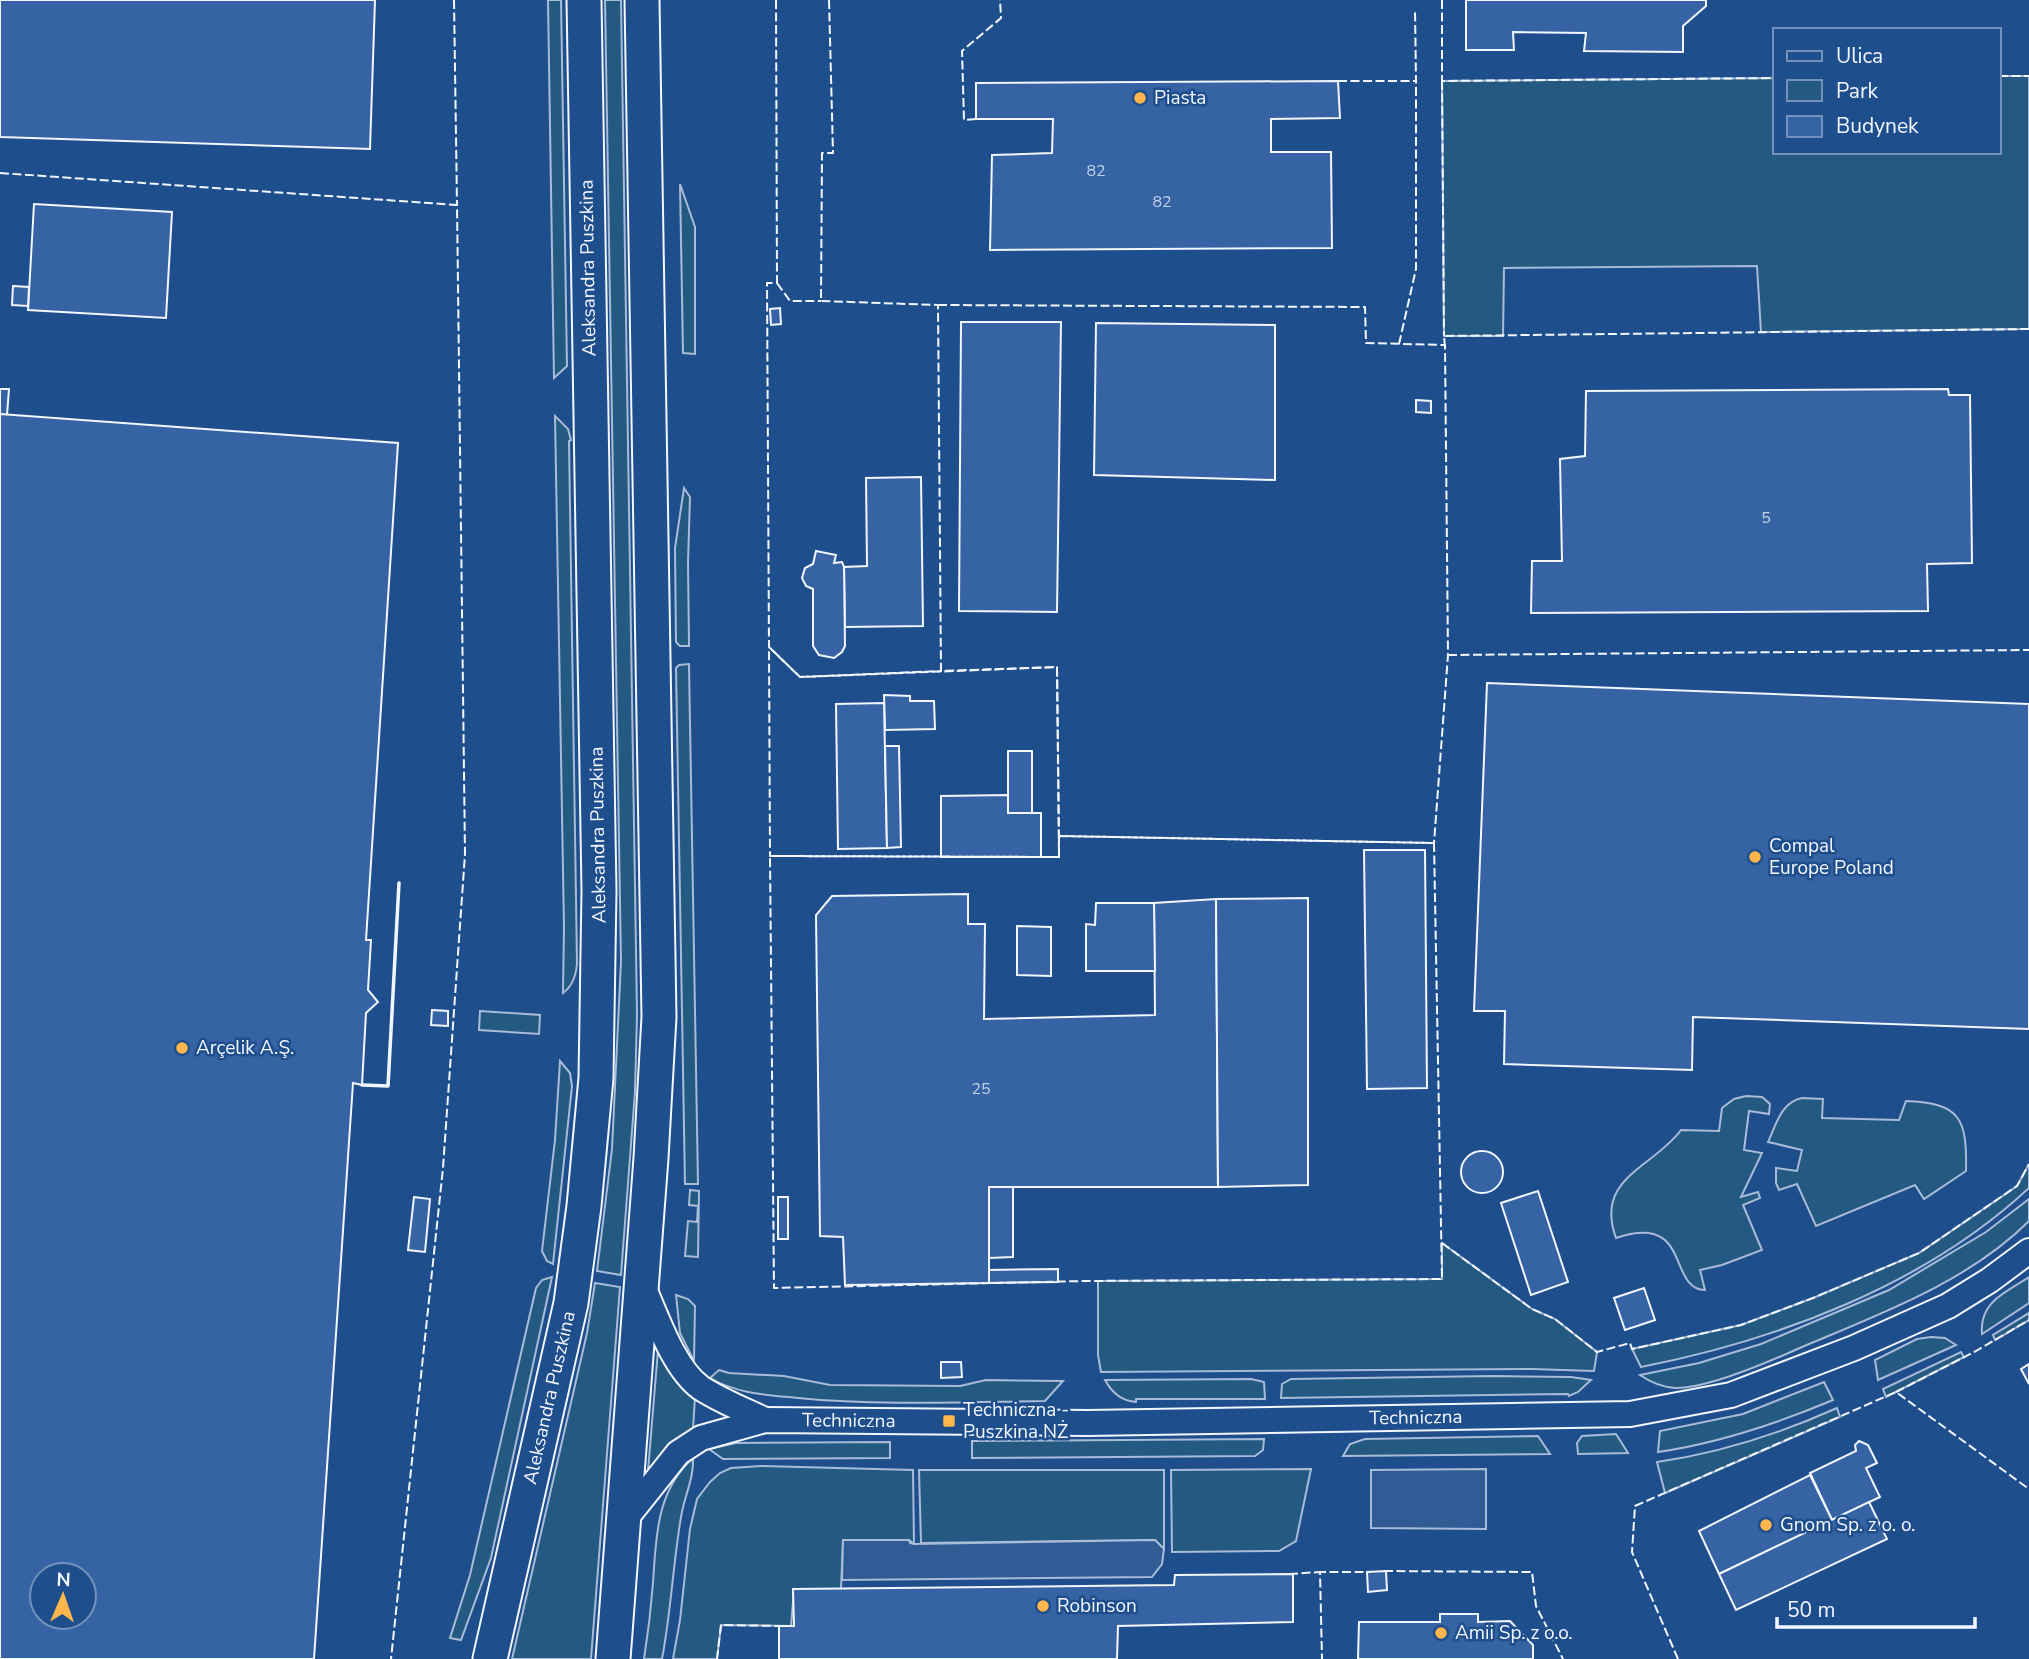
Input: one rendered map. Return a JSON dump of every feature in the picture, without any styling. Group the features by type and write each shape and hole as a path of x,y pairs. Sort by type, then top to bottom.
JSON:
{"main road":[{"name":"Aleksandra Puszkina","path":"489,1659 571,1303 584,1206 596,1078 599,891 584,0"},
{"path":"613,1659 659,1017 642,0"}],"street":[{"name":"Techniczna","path":"623,1522 678,1453 701,1438 765,1420 1087,1423 1630,1414 1731,1395 1854,1348 1948,1306 2029,1251"},
{"name":"Techniczna","path":"642,1283 673,1352 687,1374 701,1387 765,1420"}],"green space":[{"path":"548,0 561,0 567,366 554,378"},
{"path":"605,0 621,0 637,1015 635,1092 621,1275 597,1271 612,1149 621,962"},
{"path":"2001,76 2029,76 2029,329 1761,332 1757,266 1504,268 1503,336 1444,336 1442,81 1773,78 1773,154 2001,154"},
{"path":"680,184 695,227 695,354 683,353"},
{"path":"555,416 568,429 571,440 577,964 573,980 563,993 564,928"},
{"path":"684,488 690,497 689,646 680,646 676,642 675,548"},
{"path":"689,664 698,1184 685,1184 676,668"},
{"path":"480,1011 540,1015 539,1034 479,1030"},
{"path":"560,1061 570,1073 572,1086 553,1264 547,1261 542,1251 555,1140"},
{"path":"1746,1096 1762,1097 1770,1104 1769,1114 1749,1111 1744,1150 1762,1153 1741,1197 1758,1192 1760,1198 1743,1205 1762,1250 1700,1270 1705,1290 1693,1286 1686,1278 1668,1243 1657,1235 1640,1233 1616,1238 1611,1218 1613,1201 1630,1176 1681,1130 1719,1131 1722,1108 1734,1099"},
{"path":"1802,1098 1823,1099 1822,1118 1899,1120 1906,1101 1939,1105 1957,1117 1962,1127 1966,1171 1924,1199 1915,1185 1816,1226 1797,1184 1779,1190 1776,1183 1776,1168 1797,1171 1802,1150 1768,1142 1784,1109"},
{"path":"2029,1164 2029,1188 1988,1222 1944,1253 1847,1304 1745,1341 1641,1367 1632,1349 1741,1325 1919,1253 2017,1186"},
{"path":"690,1190 699,1191 698,1257 685,1256 688,1221 697,1222 698,1206 689,1205"},
{"path":"2029,1199 2029,1221 2005,1243 1951,1279 1892,1309 1757,1366 1704,1384 1675,1388 1657,1384 1640,1375 1699,1363 1761,1344 1889,1290 1986,1232"},
{"path":"1442,1243 1532,1309 1555,1319 1597,1352 1594,1371 1532,1369 1101,1372 1098,1355 1098,1281 1442,1279"},
{"path":"552,1277 491,1558 461,1640 450,1638 470,1575 536,1288 542,1280"},
{"path":"2029,1277 2029,1303 1982,1334 1982,1323 1990,1305"},
{"path":"595,1283 620,1287 591,1659 512,1659 587,1333"},
{"path":"676,1295 688,1299 695,1306 694,1361 680,1333"},
{"path":"2029,1313 2029,1320 1995,1340 1993,1335"},
{"path":"1945,1338 1956,1345 1878,1380 1875,1360 1917,1339"},
{"path":"658,1350 695,1397 693,1429 648,1471"},
{"path":"1961,1352 1964,1357 1886,1397 1883,1389"},
{"path":"719,1370 784,1376 830,1385 960,1386 986,1380 1063,1381 1045,1401 860,1402 742,1391 710,1378"},
{"path":"1571,1377 1591,1380 1569,1396 1281,1398 1282,1384 1291,1379"},
{"path":"1251,1379 1264,1382 1265,1399 1136,1399 1136,1402 1118,1396 1105,1380"},
{"path":"1824,1382 1833,1400 1747,1432 1658,1452 1660,1431 1743,1414"},
{"path":"1837,1408 1840,1417 1665,1493 1657,1462 1749,1441"},
{"path":"1616,1434 1628,1453 1578,1454 1577,1443 1582,1436"},
{"path":"1538,1436 1550,1454 1343,1456 1350,1444 1365,1439"},
{"path":"1264,1439 1263,1450 1255,1456 972,1458 972,1441"},
{"path":"890,1442 890,1458 723,1459 709,1449 736,1443"},
{"path":"693,1458 678,1535 662,1659 644,1659 660,1516 672,1485"},
{"path":"761,1466 913,1470 914,1544 909,1540 843,1540 841,1589 794,1590 791,1626 721,1625 717,1659 673,1659 690,1529 697,1499 720,1473 731,1468"},
{"path":"1311,1469 1296,1541 1279,1551 1172,1552 1171,1470"},
{"path":"919,1470 1164,1470 1164,1549 1155,1540 921,1543"}],"shaded area":[{"path":"1486,1469 1486,1529 1371,1528 1371,1470"},
{"path":"843,1540 909,1540 914,1544 1155,1540 1164,1549 1162,1564 1152,1577 842,1580"}],"building":[{"path":"0,0 375,0 370,149 0,137"},
{"path":"1466,0 1706,0 1706,6 1683,26 1683,52 1584,51 1586,33 1513,32 1514,50 1466,50"},
{"path":"1338,81 1340,118 1271,119 1271,152 1331,152 1332,248 990,250 992,155 1052,153 1053,119 976,119 976,83"},
{"path":"34,204 172,212 166,318 28,310"},
{"path":"13,286 29,287 28,306 12,305"},
{"path":"780,308 781,324 771,325 770,309"},
{"path":"961,322 1061,322 1057,612 959,611"},
{"path":"1096,323 1275,325 1275,480 1094,475"},
{"path":"0,389 9,389 7,415 0,414"},
{"path":"1948,389 1949,395 1970,395 1972,563 1927,564 1928,611 1531,613 1532,561 1562,561 1560,459 1585,456 1586,391"},
{"path":"1416,400 1431,401 1431,413 1416,412"},
{"name":"Arçelik A.Ş.","path":"0,414 398,443 366,940 371,940 368,990 378,1002 366,1013 362,1085 353,1083 314,1659 0,1659"},
{"path":"921,477 923,626 845,627 844,567 867,566 866,478"},
{"path":"816,551 836,555 834,563 842,562 844,567 845,646 834,658 819,655 813,646 813,589 806,586 802,578 805,568 813,564"},
{"name":"Compal Europe Poland","path":"1487,683 2029,704 2029,1029 1693,1017 1692,1070 1504,1064 1505,1011 1474,1011"},
{"path":"884,695 910,696 910,701 934,701 935,729 885,730"},
{"path":"884,703 887,848 838,849 836,704"},
{"path":"885,746 899,746 901,847 887,848"},
{"path":"1008,751 1032,751 1032,813 1008,813"},
{"path":"1008,795 1008,813 1041,813 1041,857 941,857 941,796"},
{"path":"1364,850 1425,850 1427,1088 1367,1089"},
{"path":"968,894 968,924 985,924 984,1019 1155,1015 1154,903 1216,899 1218,1187 989,1187 989,1283 845,1285 843,1237 820,1236 816,915 832,896"},
{"path":"1308,898 1308,1185 1218,1187 1216,899"},
{"path":"1096,903 1154,903 1155,971 1086,971 1086,924 1095,925"},
{"path":"1017,926 1051,927 1051,976 1017,975"},
{"path":"432,1010 448,1011 448,1026 431,1025"},
{"path":"1482,1151 1497,1157 1503,1172 1497,1187 1482,1193 1467,1187 1461,1172 1467,1157"},
{"path":"989,1187 1013,1187 1013,1257 989,1258"},
{"path":"1538,1191 1568,1282 1531,1295 1501,1203"},
{"path":"414,1197 430,1199 425,1252 408,1250"},
{"path":"778,1197 788,1197 788,1239 778,1239"},
{"path":"1058,1269 1058,1282 989,1283 989,1270"},
{"path":"1644,1288 1655,1320 1625,1330 1614,1298"},
{"path":"941,1362 961,1362 962,1377 941,1378"},
{"path":"2029,1364 2029,1384 2021,1369"},
{"path":"1859,1441 1868,1445 1877,1463 1866,1468 1880,1497 1832,1520 1810,1473 1856,1451 1855,1445"},
{"name":"Gnom Sp. z o. o.","path":"1810,1475 1832,1520 1719,1574 1699,1531"},
{"path":"1869,1502 1887,1539 1736,1610 1719,1574"},
{"path":"1386,1571 1387,1590 1368,1592 1367,1572"},
{"name":"Robinson","path":"1293,1574 1293,1622 1118,1626 1117,1659 779,1659 779,1626 794,1626 793,1589 1174,1585 1175,1575"},
{"name":"Amii Sp. z o.o.","path":"1440,1614 1478,1614 1478,1622 1510,1621 1533,1645 1533,1659 1358,1659 1359,1622 1440,1622"}],"fence":[{"path":"454,0 457,205 454,205"},
{"path":"776,0 777,283 767,283 769,647 800,677 941,669"},
{"path":"829,0 833,153 822,153 821,301 938,305"},
{"path":"976,119 964,120 962,51 1001,18 1000,0"},
{"path":"1442,0 1442,81 1773,78"},
{"path":"1338,81 1416,81 1415,9"},
{"path":"2001,76 2029,76"},
{"path":"1399,344 1416,269 1416,81"},
{"path":"1442,81 1444,336"},
{"path":"0,173 457,205 465,854 443,1168 391,1659"},
{"path":"777,283 790,301 821,301"},
{"path":"938,305 1365,307 1366,343 1445,345 1448,655 1434,843 1059,836 1057,667 941,671 938,305"},
{"path":"1445,347 1444,336 2029,329"},
{"path":"769,647 800,677 1057,667 1059,857 770,856 769,647"},
{"path":"1448,655 2029,650"},
{"path":"1059,836 1434,843 1442,1279 1084,1281 774,1288 770,856 1059,857 1059,836"},
{"path":"1442,1243 1532,1309 1555,1319 1597,1352 1630,1343 1632,1349 1741,1325 1919,1253 2017,1186 2029,1164"},
{"path":"1896,1392 2029,1320"},
{"path":"1678,1659 1632,1552 1635,1506 1896,1392 2029,1489"},
{"path":"1384,1571 1532,1572 1536,1606 1563,1659"},
{"path":"1289,1574 1320,1572 1322,1659"},
{"path":"1320,1575 1320,1572 1370,1572"},
{"path":"717,1659 721,1625 781,1626"}],"wall":[{"path":"362,1085 388,1086 399,883"}],"place":[{"name":"Piasta","path":"1140,98"},
{"name":"Compal Europe Poland","path":"1755,857"},
{"name":"Arçelik A.Ş.","path":"182,1048"},
{"name":"Techniczna - Puszkina NŻ","path":"949,1421"},
{"name":"Gnom Sp. z o. o.","path":"1766,1525"},
{"name":"Robinson","path":"1043,1606"},
{"name":"Amii Sp. z o.o.","path":"1441,1633"}]}
